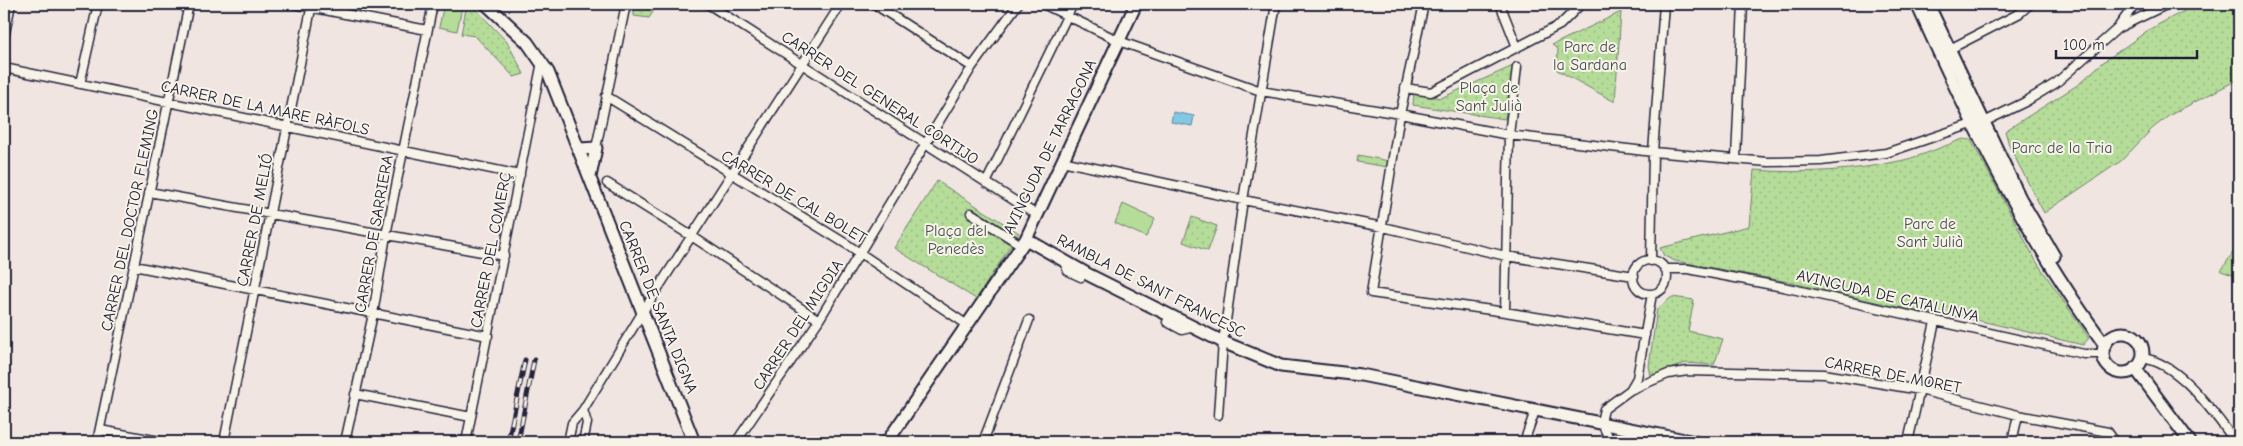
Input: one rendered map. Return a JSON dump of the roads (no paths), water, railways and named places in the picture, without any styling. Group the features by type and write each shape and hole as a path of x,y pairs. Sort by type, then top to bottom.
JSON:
{"street":[{"path":"4,38 11,4"},
{"path":"80,84 98,4"},
{"name":"CARRER DEL DOCTOR FLEMING","path":"97,442 188,4"},
{"path":"294,4 427,30"},
{"name":"CARRER DE SARRIERA","path":"345,442 373,314 386,235 433,4"},
{"name":"CARRER DE SANTA DIGNA","path":"486,4 527,42 542,62 553,82 694,442"},
{"path":"591,181 606,96 626,4"},
{"name":"CARRER DEL GENERAL CORTIJO","path":"708,4 1037,215"},
{"path":"568,442 572,423 583,410 642,312 693,237 841,4"},
{"path":"874,4 972,66"},
{"name":"CARRER DEL MIGDIA","path":"736,442 819,320 972,66 1018,4"},
{"path":"1043,4 1119,41 1260,91 1400,114 1509,135 1653,152 1768,162 1821,161 1886,153 1972,124"},
{"path":"986,183 1073,4"},
{"name":"AVINGUDA DE TARRAGONA","path":"888,442 1023,242 1136,4"},
{"path":"1218,415 1223,342 1243,200 1276,4"},
{"path":"1424,4 1400,114 1371,293 1505,312 1645,335"},
{"path":"1500,4 1517,47"},
{"path":"1406,88 1431,92 1560,25 1581,4"},
{"path":"1650,261 1653,152 1664,4"},
{"path":"1736,158 1743,4"},
{"path":"1917,4 1972,124 2013,204 2068,294 2106,346"},
{"path":"1928,4 1948,50 2020,198 2091,316 2106,346 2108,365 2118,372 2124,372 2139,363 2154,360 2179,376 2208,407 2236,442"},
{"path":"1948,50 2020,14 2030,4"},
{"path":"1984,122 2018,106 2056,82 2118,28 2135,4"},
{"path":"2118,28 2168,4"},
{"name":"CARRER DE MELIÓ","path":"224,442 312,6"},
{"name":"CARRER DEL COMERÇ","path":"466,442 542,62"},
{"path":"1505,312 1509,135 1518,67"},
{"name":"CARRER DE LA MARE RÀFOLS","path":"4,68 520,175"},
{"name":"CARRER DE CAL BOLET","path":"606,96 860,253 966,324"},
{"path":"580,149 596,148"},
{"path":"1062,161 1243,200 1383,227 1506,256 1634,276"},
{"path":"607,183 819,320"},
{"path":"150,192 504,256"},
{"path":"971,212 1023,242"},
{"name":"RAMBLA DE SANT FRANCESC","path":"1023,242 1063,260 1223,342 1281,366 1361,375 1695,442"},
{"path":"1063,260 1068,271 1081,277"},
{"path":"1650,261 1656,262 1665,269 1668,277 1666,284 1661,290 1652,294 1641,291 1634,282 1634,276 1641,264 1650,261"},
{"path":"134,266 488,336"},
{"name":"AVINGUDA DE CATALUNYA","path":"1665,269 1688,269 1783,287 2084,354 2106,346"},
{"path":"1630,390 1637,378 1652,294"},
{"path":"983,442 1029,320"},
{"path":"1167,322 1182,330 1194,327"},
{"path":"1908,442 1935,322"},
{"path":"2106,346 2121,333 2133,336 2142,346 2139,363 2190,442"},
{"name":"CARRER DE MORET","path":"1601,422 1604,409 1630,390 1668,374 1688,371 1824,374 1920,390 2018,415 2108,432 2115,442"},
{"path":"355,394 471,417"},
{"path":"583,410 587,423 583,442"},
{"path":"1524,442 1535,411"},
{"path":"2012,442 2018,415"},
{"path":"1601,422 1611,442"},
{"path":"100,430 165,442"}],"water":[{"path":"1173,112 1194,116 1192,126 1171,122"}],"railway":[{"path":"508,442 525,360"},
{"path":"518,442 534,360"}],"park label":[{"name":"Parc de la Sardana","path":"1590,56"},
{"name":"Plaça de Sant Julià","path":"1489,97"},
{"name":"Parc de la Tria","path":"2062,148"},
{"name":"Parc de Sant Julià","path":"1930,233"},
{"name":"Plaça del Penedès","path":"956,240"}]}
